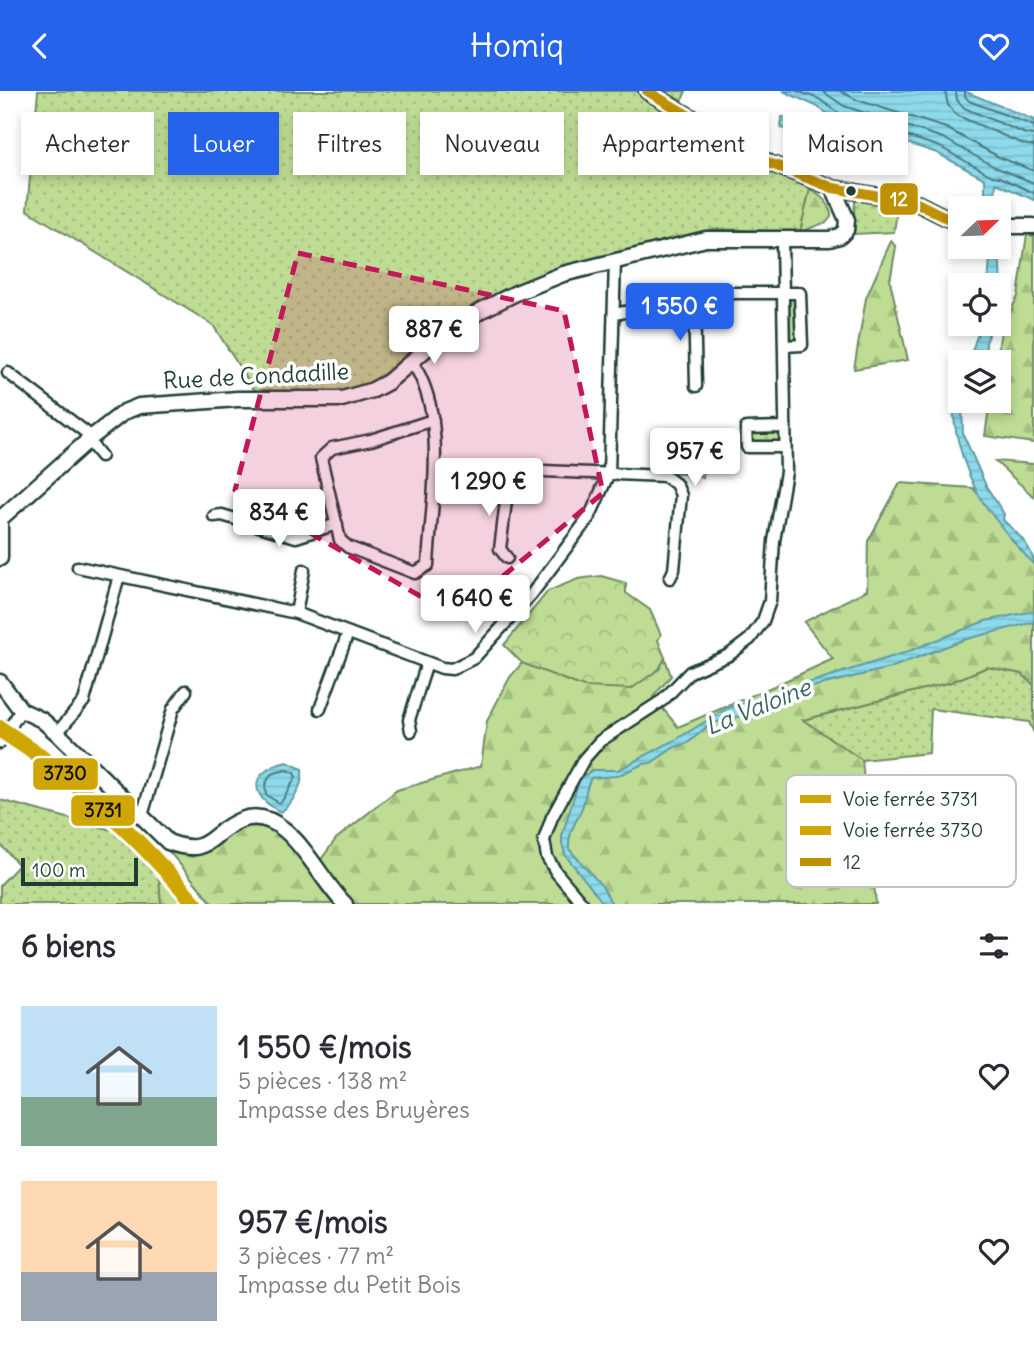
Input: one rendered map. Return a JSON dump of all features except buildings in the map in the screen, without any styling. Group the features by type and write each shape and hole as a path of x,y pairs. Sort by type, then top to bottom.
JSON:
{"street":[{"path":"647,91 769,163 833,188 894,196 915,202 948,218"},
{"name":"Rue de Condadille","path":"0,519 90,439 124,412 139,406 195,401 342,399 373,390 461,322 516,293 563,274 706,239 830,239 840,236 846,230 847,220 833,188"},
{"path":"1012,226 1034,226"},
{"path":"583,904 547,857 544,840 552,817 584,759 600,741 663,700 690,672 729,655 750,639 763,621 769,601 774,541 786,472 782,239"},
{"path":"78,567 296,613 442,668 452,669 474,658 531,595 590,516 609,473 615,260"},
{"path":"614,314 730,293 800,293 802,345 784,346"},
{"path":"694,300 696,386"},
{"path":"412,362 421,376 433,420 435,440 428,565 415,573 348,547 340,540 321,458 332,449 371,440 433,420"},
{"path":"8,373 90,439 101,456"},
{"path":"785,427 746,428 747,447 785,447"},
{"path":"496,469 665,476 676,484 681,495 674,569 670,577"},
{"path":"507,558 500,549 510,469"},
{"path":"214,516 222,515 296,537 337,524"},
{"path":"0,519 0,558"},
{"path":"296,613 303,570"},
{"path":"57,733 84,701 119,576"},
{"path":"320,709 348,633"},
{"path":"411,731 409,720 427,663"},
{"path":"0,682 18,715 42,720 168,842 183,848 195,848 210,842 243,819 256,818 273,823 302,848 335,896 345,904"},
{"path":"142,817 173,709 187,691"},
{"path":"0,743 18,715"}],"highlighted area":[{"path":"298,253 564,311 603,493 455,616 235,490"}],"green space":[{"path":"38,91 686,91 677,112 578,112 578,175 769,175 769,167 810,189 800,232 713,229 548,272 477,309 385,379 346,395 257,395 213,325 27,210 30,175 154,175 154,112 36,112"},
{"path":"810,189 827,204 831,217 827,222 800,232"},
{"path":"856,198 898,205 894,232 854,234"},
{"path":"1027,234 1034,236 1034,443 985,436 988,413 1011,413 1011,350 998,350 1000,336 1011,336 1011,310 1018,296"},
{"path":"891,241 896,247 890,281 908,360 854,369 866,298"},
{"path":"788,298 797,298 798,341 789,341"},
{"path":"780,431 780,443 750,444 750,432"},
{"path":"705,449 703,478 660,470 673,450"},
{"path":"995,461 1034,464 1034,497"},
{"path":"900,483 973,488 1034,559 1034,685 1022,674 987,667 951,682 803,720 862,760 863,775 786,775 786,887 874,887 876,904 355,904 346,899 340,904 213,904 167,849 192,857 230,835 240,826 267,827 320,861 336,839 397,790 481,766 487,721 510,677 522,663 584,687 659,669 665,658 671,676 653,697 678,727 774,686 833,659 804,622 867,590 868,541"},
{"path":"601,576 626,583 626,593 650,610 661,635 658,640 665,658 659,669 631,689 584,687 522,663 504,645 548,591 578,579"},
{"path":"988,667 1022,674 1034,685 1034,733 1029,722 931,709 929,753 862,760 803,720 951,682"},
{"path":"0,800 112,830 159,876 161,904 0,904 0,885 19,865 0,844"},
{"path":"159,876 183,904 161,904"}],"water":[{"path":"783,91 964,91 1034,120 1034,200 996,183 995,196 985,196 985,179 937,153 908,143 908,112 825,112"},
{"path":"990,259 1000,259 1000,273 989,273"},
{"path":"977,336 988,336 986,350 972,350"},
{"path":"954,413 962,413 963,434 986,486 1004,514 1003,520 1031,552 1034,565 1007,534 976,491 963,459"},
{"name":"La Valoine","path":"1034,611 1034,622 963,640 890,668 812,687 769,709 710,724 688,743 675,747 651,763 617,776 591,778 571,831 569,849 602,886 612,904 604,904 566,856 562,836 579,780 592,770 618,770 728,708 904,653 985,621"},
{"path":"287,762 302,769 302,775 297,793 281,812 262,798 257,784 266,771"}],"rail line":[{"name":"3730","path":"0,726 55,765 105,808 153,854 198,904"},
{"name":"3731","path":"0,732 79,789 149,855 193,904"}],"transit line":[{"name":"12","path":"647,91 769,163 833,188 915,202 948,218"}]}
